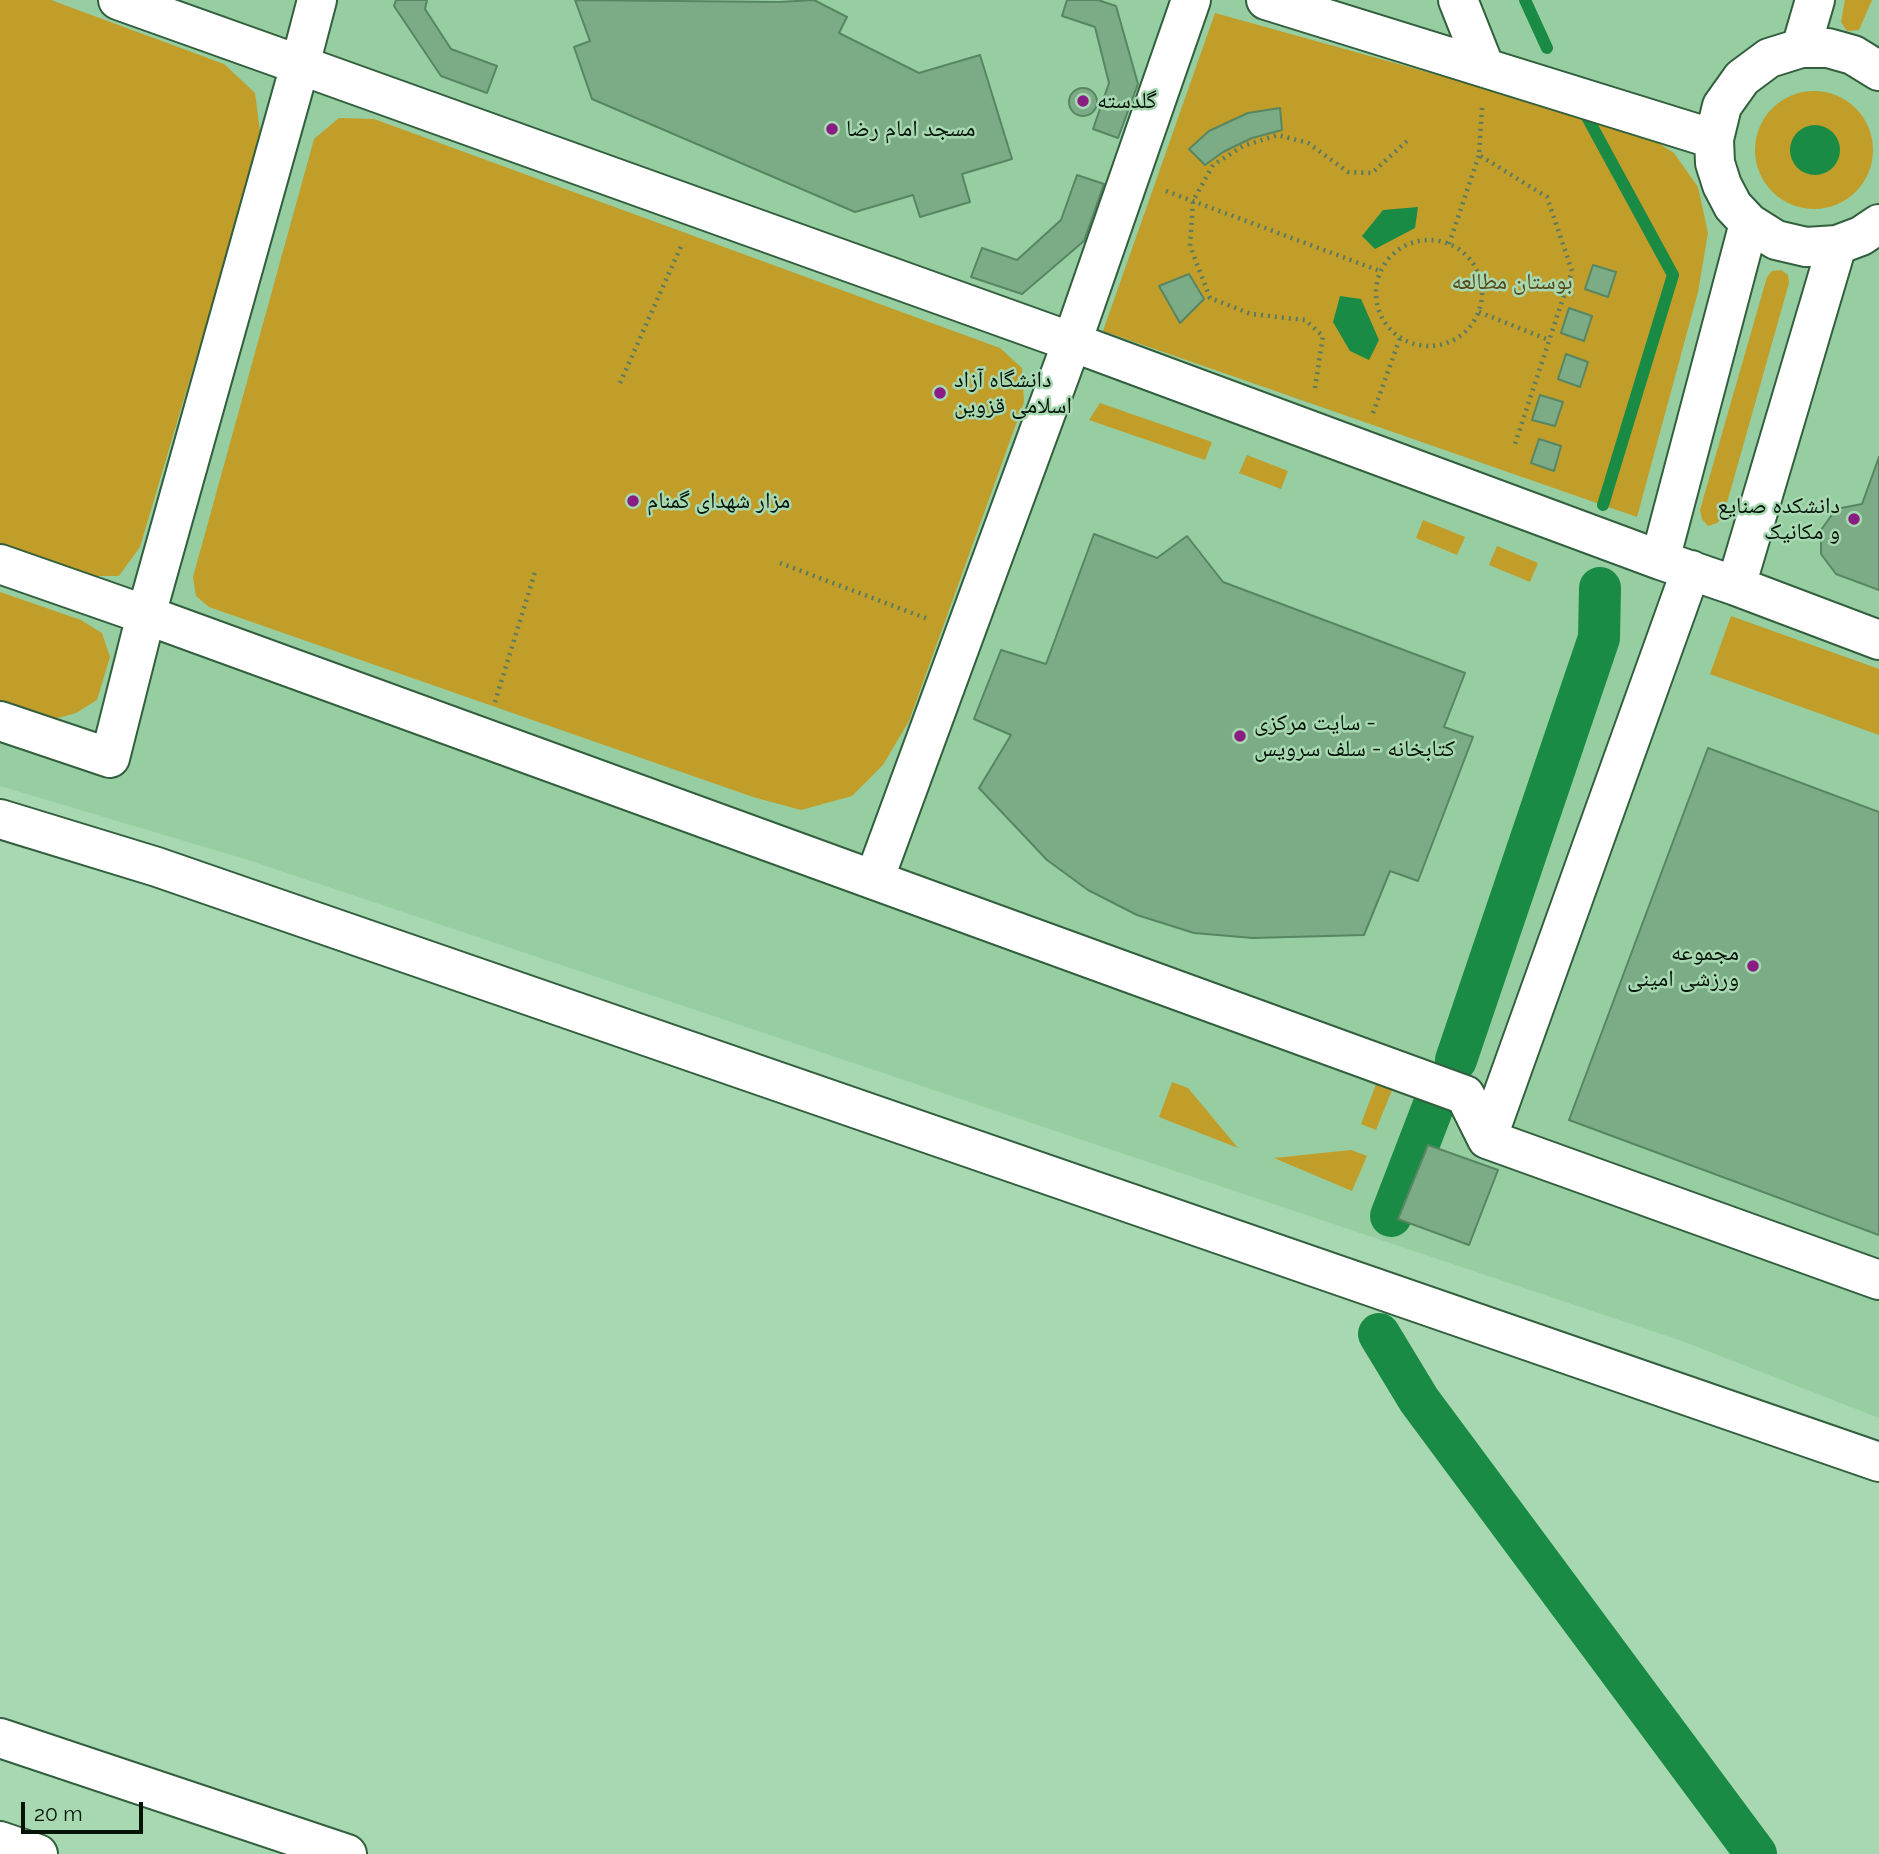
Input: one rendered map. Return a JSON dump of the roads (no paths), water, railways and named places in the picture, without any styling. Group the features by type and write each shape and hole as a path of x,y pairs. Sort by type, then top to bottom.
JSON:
{"main road":[{"path":"118,0 1072,342 1879,640"},
{"path":"0,722 110,758 146,615 317,0"},
{"path":"874,880 1072,342 1191,0"},
{"path":"1266,0 1714,139"},
{"path":"1458,0 1485,68"},
{"path":"1801,48 1815,0"},
{"path":"1878,66 1828,48 1801,48 1769,58 1742,78 1722,106 1714,139 1715,163 1722,186 1733,206 1749,223 1776,240 1806,247 1837,245 1861,236 1879,224"},
{"path":"1487,1139 1676,565 1749,223"},
{"path":"1736,586 1837,245"},
{"path":"0,564 484,737 1465,1095 1487,1139 1879,1280"},
{"path":"0,819 157,867 1879,1462"},
{"path":"0,1738 346,1854"},
{"path":"0,1841 38,1854"}],"waterway":[{"path":"1525,0 1547,48"},
{"path":"1587,117 1673,275 1603,505"},
{"path":"1456,1060 1599,638 1600,588"},
{"path":"1391,1216 1433,1107"},
{"path":"1379,1334 1419,1400 1756,1854"}],"place":[{"name":"گلدسته","path":"1083,101"},
{"name":"مسجد امام رضا","path":"832,129"},
{"name":"دانشگاه آزاد اسلامی قزوین","path":"940,393"},
{"name":"مزار شهدای گمنام","path":"633,501"},
{"name":"دانشکده صنایع و مکانیک","path":"1854,519"},
{"name":"سایت مرکزی - کتابخانه - سلف سرویس","path":"1240,736"},
{"name":"مجموعه ورزشی امینی","path":"1753,966"}],"park label":[{"name":"بوستان مطالعه","path":"1512,282"}]}
